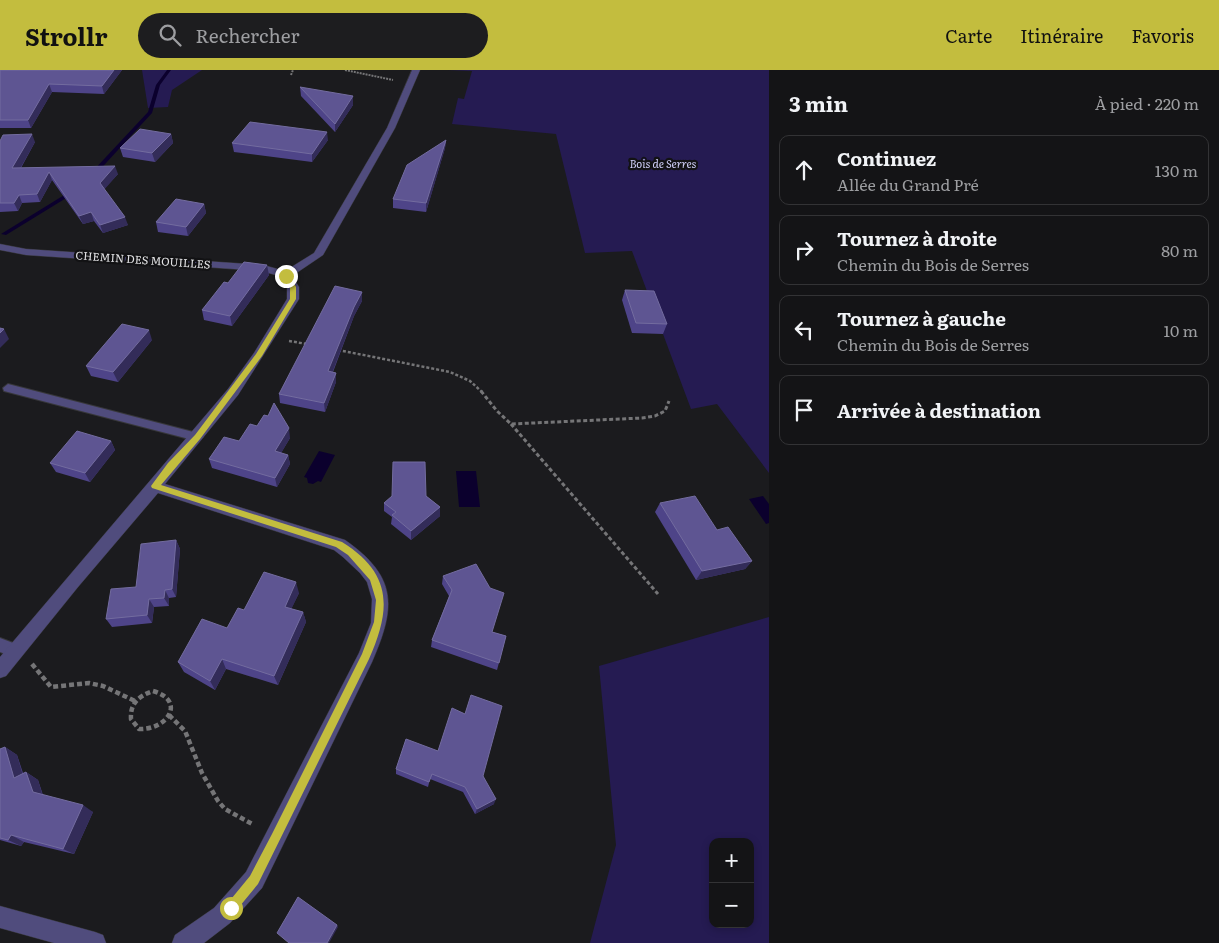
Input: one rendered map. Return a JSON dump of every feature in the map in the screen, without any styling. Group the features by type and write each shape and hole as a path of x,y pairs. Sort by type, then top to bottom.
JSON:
{"street":[{"path":"0,670 22,655 72,582 197,437 233,392 293,299 293,287 286,276 318,254 391,128 416,70"},
{"name":"CHEMIN DES MOUILLES","path":"0,247 26,252 263,268 286,276"},
{"path":"155,486 339,545 351,552 374,578 380,600 379,622 366,656 254,880 231,908 204,932 182,943"},
{"path":"0,917 95,943"}],"lane":[{"path":"8,388 197,437"},
{"path":"0,645 22,655"}],"path":[{"path":"291,75 292,70"},
{"path":"345,70 411,83"},
{"path":"270,337 311,345"},
{"path":"330,349 446,371 462,376 476,385 500,417 511,424 658,594"},
{"path":"511,424 642,418 655,416 665,410 668,401"},
{"path":"22,655 39,669 44,681 51,687 90,683 108,688 135,701"},
{"path":"153,691 164,694 170,703 169,716 165,722 152,730 139,729 131,720 131,707 135,701 146,693 153,691"},
{"path":"169,716 185,731 210,790 222,805 276,838"}],"green space":[{"path":"142,70 202,70 172,90 168,107 148,108"},
{"name":"Bois de Serres","path":"448,70 769,70 769,473 717,404 691,409 632,251 585,253 556,134 452,124 458,98 464,99 472,71"},
{"path":"769,617 769,943 590,943 616,845 599,666"}],"shaded area":[{"path":"319,451 335,455 321,482 308,483 307,478 304,477"},
{"path":"456,471 476,471 480,507 459,507"},
{"path":"763,496 769,504 769,523 766,524 749,499"}],"building":[{"path":"0,70 114,70 102,86 49,84 28,120 0,120"},
{"path":"300,87 353,96 335,124"},
{"path":"250,122 327,132 312,154 232,143"},
{"path":"140,129 171,134 152,153 120,148"},
{"path":"32,134 12,168 115,166 100,183 125,217 100,225 91,212 79,216 49,172 37,194 19,195 14,203 0,203 0,141 3,135"},
{"path":"446,140 426,203 393,199 407,165"},
{"path":"176,199 204,204 186,227 156,222"},
{"path":"244,262 267,265 230,316 202,310 224,282 228,283"},
{"path":"335,286 362,292 328,371 336,373 324,403 279,394"},
{"path":"625,290 654,291 667,324 636,323"},
{"path":"122,324 149,330 113,372 86,366"},
{"path":"274,403 289,428 275,451 288,455 275,478 209,459 224,437 239,441 250,424 257,426 264,415 268,416"},
{"path":"77,431 111,441 85,473 50,463"},
{"path":"393,462 425,462 426,496 440,507 411,531 392,515 396,512 384,503 392,496"},
{"path":"695,496 717,530 728,527 752,561 702,571 660,503"},
{"path":"176,540 172,589 165,590 164,598 149,599 147,615 106,619 111,589 136,587 141,544"},
{"path":"476,564 490,588 504,593 492,632 506,636 499,663 432,640 452,590 443,576"},
{"path":"264,572 296,582 285,607 303,612 274,676 222,659 210,681 178,662 202,619 227,628 238,608 244,610"},
{"path":"471,695 502,706 483,776 496,799 477,809 465,787 432,774 429,782 396,769 406,739 438,751 452,708 465,714"},
{"path":"5,747 14,778 26,772 33,792 83,805 63,849 11,835 8,840 0,838 0,749"},
{"path":"298,897 337,925 327,943 289,943 277,933"}],"waterway":[{"path":"93,174 150,112 158,85 169,70"},
{"path":"4,234 74,191"}],"route":[{"path":"231,908 254,880 276,838 366,656 379,622 380,600 374,578 351,552 339,545 155,486 233,392 258,356 293,299 293,287 286,276"}]}
